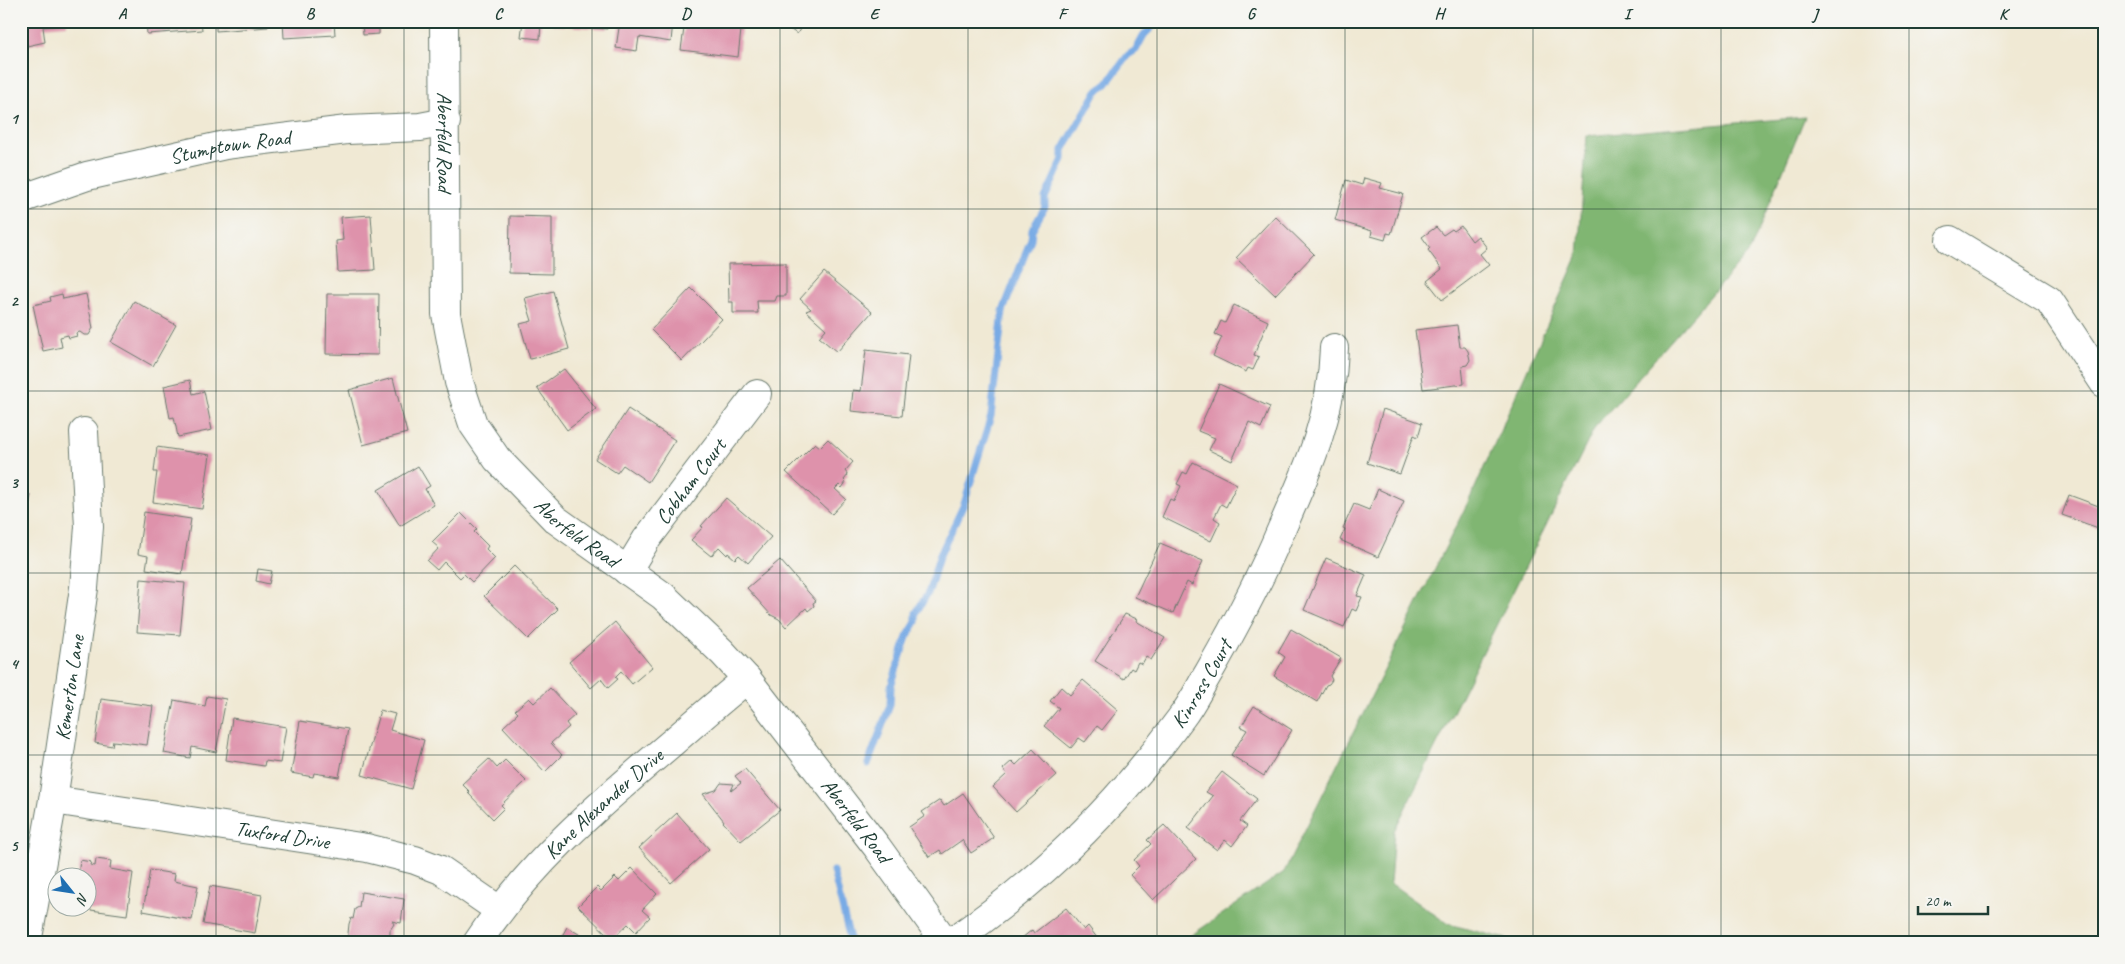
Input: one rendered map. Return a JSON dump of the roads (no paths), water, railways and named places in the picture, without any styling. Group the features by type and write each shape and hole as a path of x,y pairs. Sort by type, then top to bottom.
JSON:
{"street":[{"name":"Aberfeld Road","path":"444,21 446,314 459,382 473,424 497,459 556,519 663,596 689,619 746,679 877,846 946,943"},
{"name":"Stumptown Road","path":"21,199 87,176 225,145 347,130 420,127 446,122"},
{"path":"1950,240 2049,300 2104,383"},
{"name":"Kinross Court","path":"950,943 1045,871 1114,801 1182,716 1228,640 1260,580 1303,482 1321,434 1330,391 1334,348"},
{"name":"Cobham Court","path":"627,571 646,540 757,394"},
{"name":"Kemerton Lane","path":"27,943 53,800 84,588 89,527 84,432"},
{"name":"Kane Alexander Drive","path":"477,943 499,910 558,845 598,805 746,679"},
{"name":"Tuxford Drive","path":"53,800 367,848 415,860 441,870 499,910"}],"waterway":[{"path":"868,764 890,705 891,686 907,637 916,622 916,613 929,591 939,557 964,504 991,416 1003,311 1031,239 1032,230 1045,207 1045,198 1063,159 1063,150 1097,91 1105,86 1128,55 1136,50 1144,35 1158,21"},
{"path":"833,871 851,943"}]}
